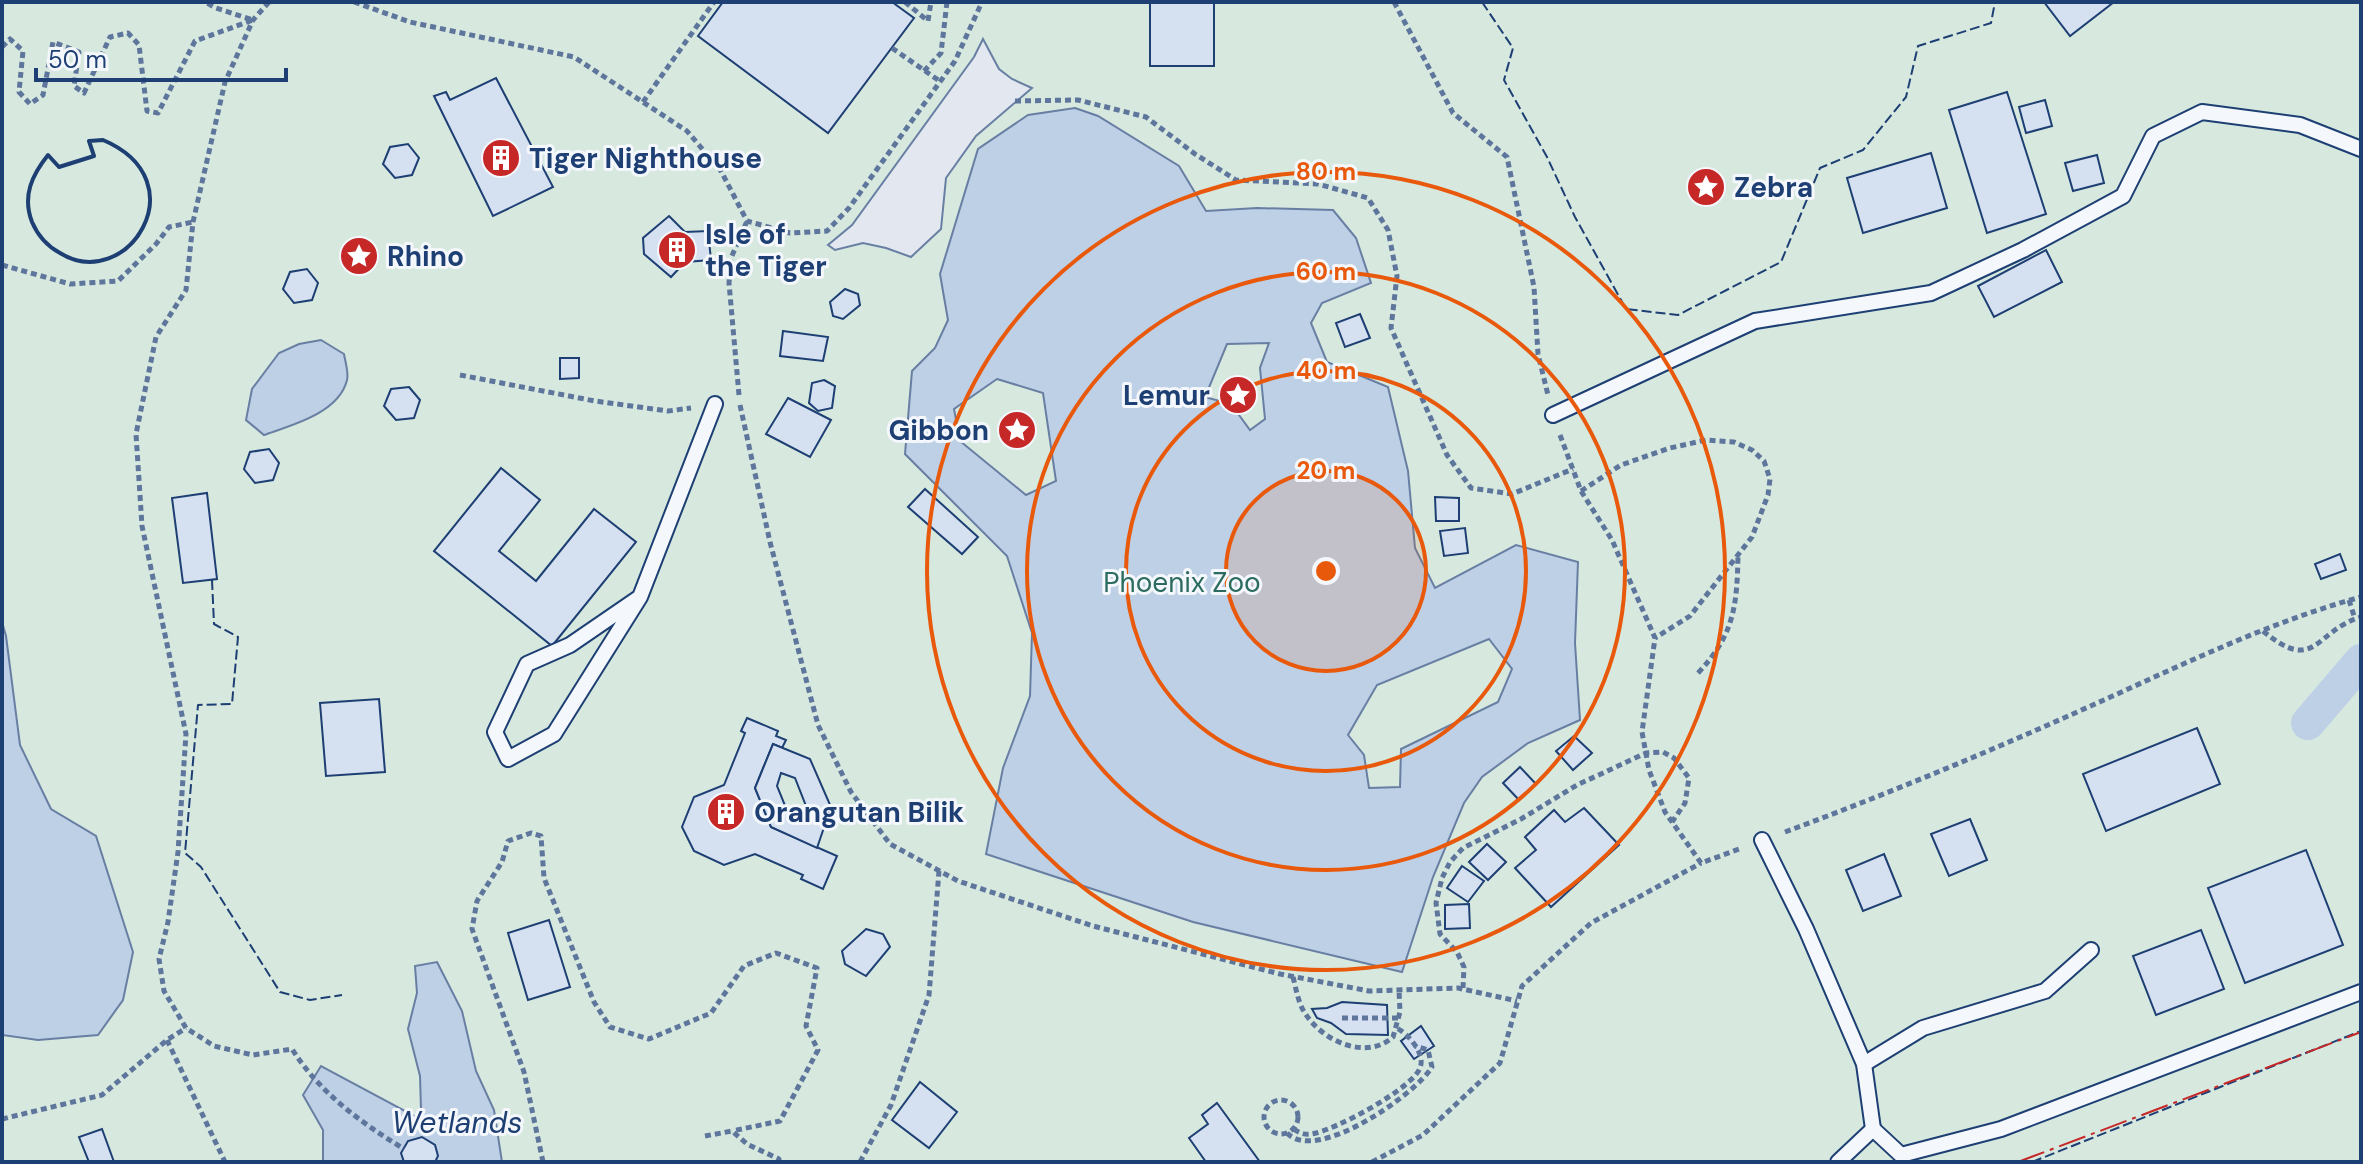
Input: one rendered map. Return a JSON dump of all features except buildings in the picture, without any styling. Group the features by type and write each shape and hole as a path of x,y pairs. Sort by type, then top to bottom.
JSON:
{"lane":[{"path":"1553,415 1755,321 1931,293 1944,287 2023,250 2123,196 2153,136 2202,112 2300,125 2361,149"},
{"path":"640,597 570,645 527,664 495,732 508,759 554,734 640,597 715,404"},
{"path":"1762,840 1806,929 1864,1064 1873,1129 1901,1155 2001,1129 2361,992"},
{"path":"1864,1064 1923,1028 2045,991 2091,950"},
{"path":"1838,1162 1873,1129"}],"path":[{"path":"205,2 253,20"},
{"path":"269,2 253,20 225,82 193,222 186,290 156,337 136,434 142,526 186,734 178,852 159,959 164,991 186,1028 214,1046 253,1055 292,1049 306,1072 359,1120 404,1149"},
{"path":"354,2 410,22 574,57 687,131 721,171 747,221 790,233 827,231 849,208 955,61 982,2"},
{"path":"643,102 714,2"},
{"path":"905,2 928,21 931,2"},
{"path":"924,71 941,53 947,2"},
{"path":"1394,2 1453,113 1507,157 1534,287 1538,354 1553,415 1581,491 1612,540 1655,638 1642,732 1649,770 1665,812 1701,863"},
{"path":"2,47 10,39 23,51 19,92 30,104 43,95 53,42 79,52 74,86 84,93 110,37 128,33 139,45 147,111 158,113 195,41 253,20"},
{"path":"892,48 941,82"},
{"path":"1015,101 1078,100 1146,117 1236,180 1318,184 1368,198 1388,230 1397,276 1391,328 1447,455 1471,488 1512,494 1573,469"},
{"path":"747,221 731,258 729,283 739,400 770,542 818,725 851,792 890,844 958,881 1093,926 1293,976 1369,991 1463,988 1517,1001"},
{"path":"2,265 70,284 118,281 169,227 193,222"},
{"path":"460,375 595,401 668,411 739,400"},
{"path":"1581,491 1621,465 1670,448 1706,440 1734,442 1752,450 1764,461 1770,479 1768,495 1752,537 1690,616 1655,638"},
{"path":"1698,673 1714,656 1733,620 1738,555"},
{"path":"1372,1162 1423,1135 1500,1063 1522,986 1591,923 1701,863 2004,745 2315,609 2361,597"},
{"path":"2263,631 2280,646 2299,652 2311,649 2348,621 2358,618 2349,600"},
{"path":"1463,988 1462,959 1447,944 1437,927 1436,903 1442,878 1450,862 1463,848 1521,819 1589,779 1646,753 1663,752 1674,758 1689,778 1685,803 1672,822"},
{"path":"543,1162 524,1072 472,929 477,901 502,862 508,841 531,833 541,836 544,878 594,1002 610,1027 649,1039 711,1013 744,966 776,953 817,968 806,1026 818,1050 780,1121 705,1136"},
{"path":"860,1162 891,1105 929,995 939,871"},
{"path":"1293,976 1301,1007 1312,1024 1347,1047 1374,1047 1387,1042 1397,1028 1399,990"},
{"path":"1342,1018 1399,1018"},
{"path":"2,1119 102,1095 167,1040 186,1028"},
{"path":"1294,1129 1303,1134 1312,1134 1364,1112 1383,1101 1419,1071 1422,1063 1420,1055 1397,1028"},
{"path":"167,1040 225,1162"},
{"path":"1287,1133 1293,1140 1311,1144 1325,1141 1367,1121 1409,1091 1432,1067 1428,1050 1415,1046"},
{"path":"1280,1100 1295,1106 1298,1114 1294,1129 1287,1133 1279,1135 1267,1127 1265,1113 1273,1102 1280,1100"},
{"path":"732,1131 747,1144 779,1159 779,1162"}],"green space":[{"name":"Phoenix Zoo","path":"2,2 2361,2 2361,1162 2,1162"}],"shaded area":[{"path":"983,39 999,69 1032,88 976,136 946,178 941,229 911,257 863,243 835,250 828,245 852,225 974,57"}],"water":[{"path":"1075,108 1098,116 1179,166 1206,211 1257,208 1333,210 1356,238 1371,283 1322,303 1311,323 1327,362 1388,387 1408,471 1415,548 1435,588 1516,545 1578,562 1575,643 1580,720 1528,743 1482,777 1464,803 1433,877 1402,972 1193,922 986,854 1003,768 1030,696 1032,633 1007,556 905,454 912,371 935,348 948,320 940,274 978,149 1028,115","holes":["1269,343 1260,368 1265,419 1250,430 1231,404 1205,397 1227,344","997,379 1043,393 1056,481 1026,495 960,441 954,409","1489,639 1512,669 1498,702 1401,749 1400,787 1369,788 1364,755 1348,735 1377,685"]},
{"path":"321,340 344,354 347,377 342,391 335,401 313,416 264,435 246,420 252,389 279,353 299,344"},
{"path":"2,622 20,745 51,809 96,836 133,952 123,1000 98,1035 38,1040 2,1035"},
{"name":"Wetlands","path":"437,962 462,1011 476,1071 494,1110 502,1162 323,1162 323,1130 303,1095 321,1066 416,1117 421,1109 420,1076 408,1029 417,993 415,966"}],"waterway":[{"path":"2308,723 2361,661"}],"fence":[{"path":"1482,2 1513,48 1504,80 1626,309 1678,315 1781,262 1820,168 1863,150 1906,97 1918,46 1991,23 1995,2"},
{"path":"212,580 214,624 238,637 232,704 198,705 185,853 201,867 280,992 310,1000 342,995"},
{"path":"2032,1162 2361,1031"}],"wall":[{"path":"103,140 132,158 147,181 150,205 143,227 129,246 109,258 85,262 60,253 43,240 32,222 28,195 33,178 48,155 59,167 94,156 89,141 103,140"}],"power":[{"path":"2018,1162 2361,1032"}],"place":[{"name":"Tiger Nighthouse","path":"501,158"},
{"name":"Zebra","path":"1706,187"},
{"name":"Isle of the Tiger","path":"677,250"},
{"name":"Rhino","path":"359,256"},
{"name":"Lemur","path":"1238,395"},
{"name":"Gibbon","path":"1017,430"},
{"name":"Orangutan Bilik","path":"726,812"}]}
